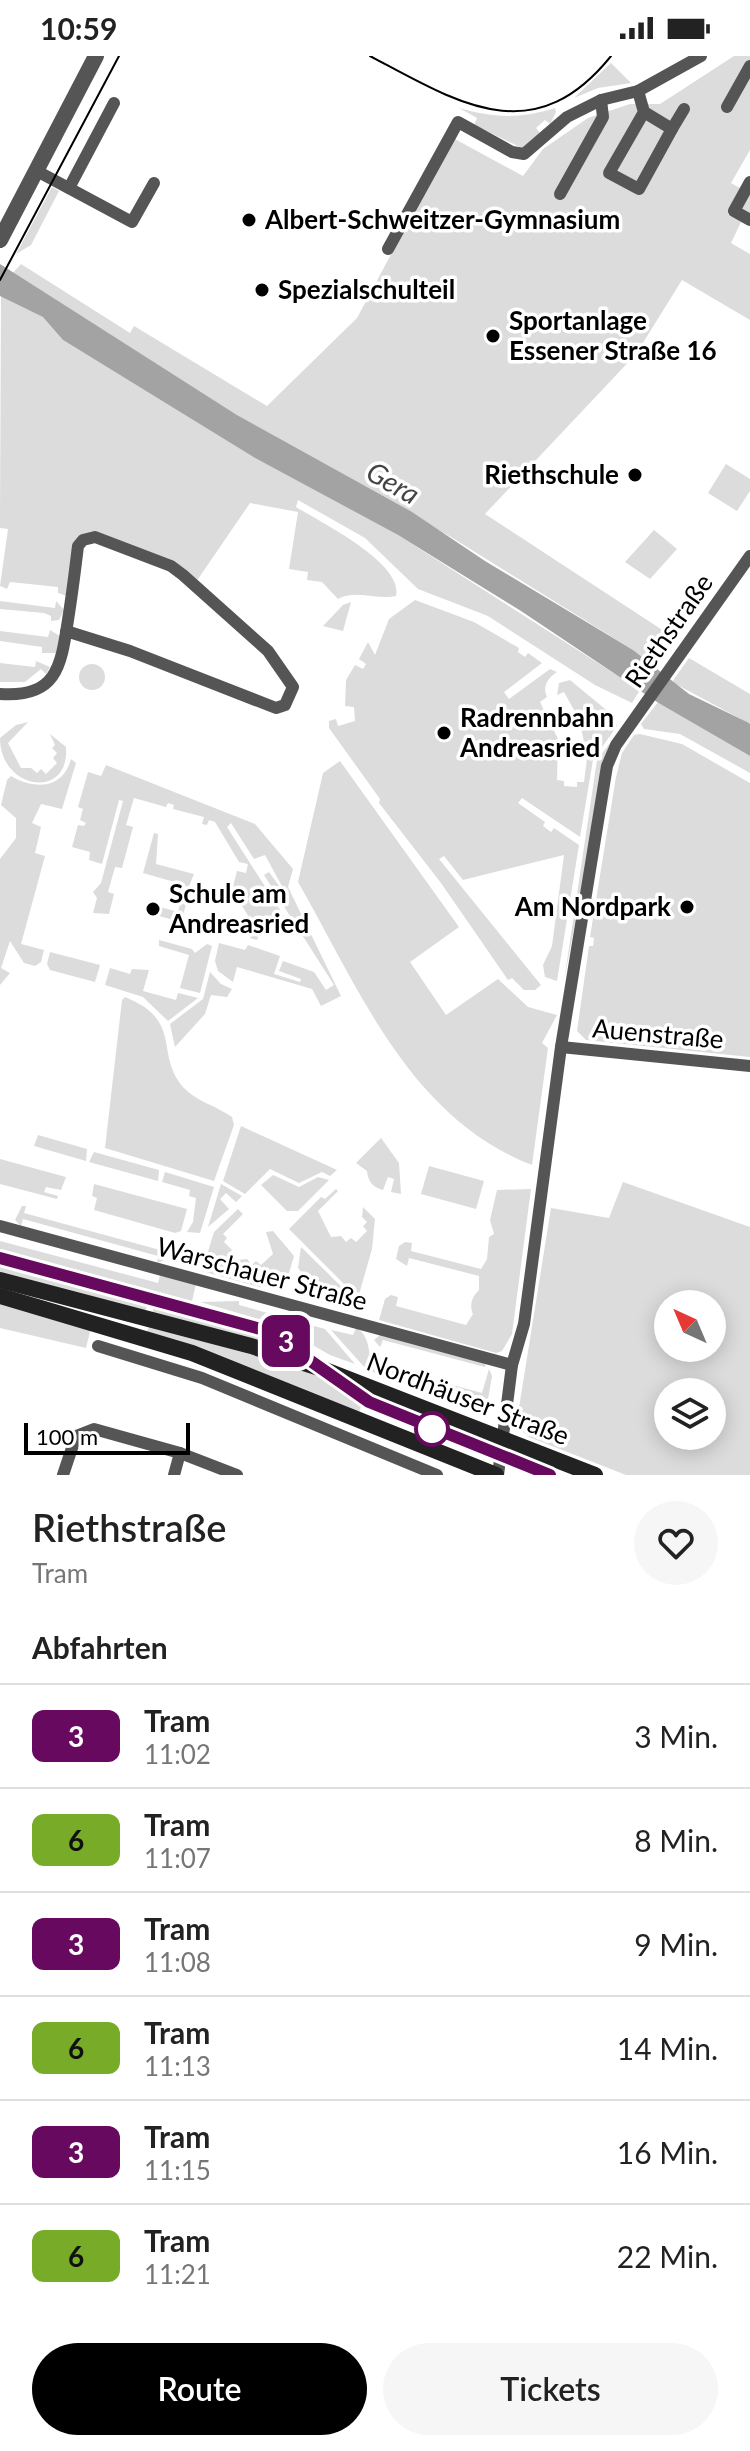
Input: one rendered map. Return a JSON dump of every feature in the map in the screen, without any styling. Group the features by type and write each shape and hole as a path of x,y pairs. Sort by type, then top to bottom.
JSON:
{"main road":[{"name":"Nordhäuser Straße","path":"0,1280 251,1346 376,1388 595,1475"},
{"path":"0,1296 192,1353 497,1475"},
{"path":"416,1445 457,1475"}],"street":[{"path":"0,240 96,56"},
{"path":"388,249 458,122 512,152 524,154 567,117 601,100 638,91 701,56"},
{"path":"727,107 750,66"},
{"path":"638,91 644,112 672,129"},
{"path":"560,194 603,117 601,100"},
{"path":"69,188 114,103"},
{"path":"644,112 609,173 639,189 684,109"},
{"path":"35,170 132,222 154,183"},
{"path":"750,182 734,211 750,220"},
{"path":"0,694 23,694 46,684 63,660 66,631 78,546 84,539 95,537 171,566 183,575 268,651 293,687 293,692 285,705 276,708 130,651 66,631"},
{"name":"Riethstraße","path":"497,1475 512,1365 524,1324 561,1047 607,766 616,745 640,710 748,563"},
{"name":"Auenstraße","path":"561,1047 750,1066"},
{"name":"Warschauer Straße","path":"0,1226 512,1365"},
{"path":"98,1346 202,1378 437,1475"},
{"path":"63,1475 71,1445 83,1431 94,1429 180,1453 237,1475"},
{"path":"174,1475 180,1453"}],"shaded area":[{"path":"734,56 750,56 750,150 731,183 750,194 750,217 731,207 728,214 741,222 731,243 750,254 750,320 682,280 636,354 485,514 670,635 667,652 655,670 633,650 451,537 237,415 13,273 21,264 130,333 134,326 267,406 357,318 453,138 523,176 543,149 588,118 630,104 660,104"},
{"path":"611,63 631,83 598,88 574,98"},
{"path":"459,108 507,116 555,108 556,112 550,124 545,120 536,128 540,133 522,148 474,125 477,118"},
{"path":"52,187 59,191 31,245 16,254"},
{"path":"0,264 237,415 412,512 485,561 633,650 689,694 747,722 750,724 750,756 657,702 521,611 398,535 255,458 63,340 43,317 0,296"},
{"path":"1,296 44,317 63,340 255,458 398,535 640,690 632,703 595,685 488,616 418,589 365,538 298,500 296,507 374,557 395,583 396,596 351,595 338,599 322,582 307,580 308,572 289,569 298,512 250,503 196,582 83,536 67,596 58,593 58,587 10,582 7,589 0,586 8,529 0,528"},
{"path":"726,464 750,479 750,491 737,511 708,493"},
{"path":"654,530 677,549 650,579 625,562"},
{"path":"415,600 474,622 519,648 518,652 525,657 528,653 542,663 504,692 509,699 550,669 557,672 547,683 547,697 540,702 558,739 557,780 564,781 564,786 577,787 577,782 584,782 589,743 584,742 579,719 564,692 557,695 559,683 570,680 610,713 604,722 609,725 614,718 617,726 593,760 580,837 522,798 518,803 545,822 543,826 551,832 554,828 579,845 557,981 545,977 543,965 552,946 564,855 463,880 444,856 439,859 541,985 535,990 524,990 512,978 508,980 441,883 379,803 380,799 329,728 329,721 336,719 338,726 355,721 354,707 345,706 346,680 355,665 363,669 366,664 359,659 368,642 375,655 389,619"},
{"path":"0,601 55,608 56,601 64,610 59,620 51,621 51,616 44,613 0,609"},
{"path":"351,602 343,631 323,626 343,605"},
{"path":"50,630 60,636 57,653 42,653 42,647 0,641 0,631 48,637"},
{"path":"689,658 750,694 750,724 672,682"},
{"path":"36,661 50,667 46,674 41,669 25,682 0,682 0,663 35,667"},
{"path":"92,664 101,668 105,677 101,686 92,690 83,686 79,677 83,668"},
{"path":"658,702 750,756 750,773 680,734 644,729 641,724"},
{"path":"28,722 8,743 21,768 31,768 37,773 41,769 46,774 57,763 53,758 57,753 52,748 55,745 50,734 66,747 64,764 57,776 47,782 22,778 11,769 3,756 0,738 16,725"},
{"name":"Am Nordpark","path":"634,735 682,744 750,783 750,1057 586,1040 577,1031 589,946 593,946 594,938 590,937 616,777 622,753"},
{"path":"613,739 608,749 564,981 597,760"},
{"path":"71,759 76,763 62,809 41,804 32,823 41,827 35,853 45,856 21,944 44,950 41,962 35,966 24,963 10,941 1,968 10,973 0,985 0,859 16,838 16,818 1,805 7,780 11,776 38,785 47,784 62,776"},
{"path":"340,761 459,927 410,962 446,1015 498,979 528,1007 557,1015 542,1043 548,1048 532,1165 489,1143 452,1116 420,1083 367,1006 298,882 323,773"},
{"path":"106,765 255,824 293,869 288,887 341,996 321,1006 312,989 237,967 233,982 218,971 215,961 219,943 245,950 248,945 280,956 274,974 300,982 301,979 279,971 283,961 314,972 326,990 334,985 264,875 269,872 290,901 265,855 254,859 231,823 227,827 296,935 263,924 257,940 250,938 254,925 242,906 249,899 247,897 240,903 232,890 237,871 246,873 248,864 239,862 215,822 209,820 207,825 202,824 204,817 173,809 174,805 168,803 166,807 134,798 126,825 133,827 122,868 115,867 108,892 114,894 109,914 93,913 97,898 93,892 101,883 123,801 119,800 102,864 89,860 90,852 72,847 78,825 84,826 86,823 80,820 83,809 78,807 88,772 101,776"},
{"path":"154,833 158,834 156,864 194,874 185,896 182,896 185,885 143,873"},
{"path":"181,899 187,901 181,922 144,912 146,903 178,912"},
{"path":"159,940 192,949 195,953 207,944 212,946 200,993 180,988 189,955 159,946"},
{"path":"50,952 100,965 95,982 50,970 47,964"},
{"path":"110,968 130,974 132,969 149,970 143,991 176,1000 178,993 198,998 168,1021 143,997 105,985"},
{"path":"210,972 221,984 232,989 227,997 211,995 205,1014 175,1047 170,1024 203,999"},
{"path":"125,997 155,1016 162,1027 170,1062 183,1087 232,1117 234,1125 214,1181 105,1148 122,1000"},
{"path":"241,1126 337,1170 330,1176 322,1172 299,1183 270,1169 245,1194 223,1181"},
{"path":"38,1135 87,1149 86,1161 34,1146"},
{"path":"381,1138 399,1163 401,1194 391,1192 394,1179 388,1177 383,1190 376,1187 367,1171 356,1163"},
{"path":"94,1152 159,1170 158,1181 89,1162"},
{"path":"0,1159 66,1177 61,1190 46,1187 44,1192 58,1196 57,1199 0,1184"},
{"path":"429,1166 484,1181 476,1209 421,1194"},
{"path":"165,1172 214,1187 200,1233 187,1232 193,1222 196,1198 189,1196 190,1190 162,1182"},
{"path":"273,1175 299,1187 318,1177 329,1180 298,1211 287,1211 261,1185"},
{"path":"623,1182 750,1227 750,1475 626,1475 529,1437 520,1429 518,1414 551,1208 609,1218"},
{"path":"94,1184 187,1209 181,1231 175,1233 94,1210 97,1198 92,1196"},
{"path":"221,1184 242,1196 236,1202 226,1193 220,1199 229,1209 208,1227"},
{"path":"336,1189 338,1191 318,1211 331,1237 341,1236 346,1242 351,1238 356,1242 367,1231 363,1226 367,1222 362,1217 363,1207 375,1219 372,1249 358,1298 289,1229 321,1197 325,1199"},
{"path":"531,1189 512,1334 502,1351 496,1353 379,1320 385,1299 391,1295 398,1297 396,1306 466,1325 473,1314 471,1304 479,1290 479,1276 409,1258 407,1266 396,1259 399,1246 405,1242 412,1243 411,1251 481,1269 487,1259 489,1237 494,1234 490,1220 497,1190"},
{"path":"22,1206 26,1206 24,1213 160,1250 163,1243 168,1249 165,1260 157,1263 158,1256 23,1219 21,1226 15,1220"},
{"path":"238,1209 243,1214 223,1234 227,1238 224,1242 232,1250 230,1253 237,1260 247,1259 252,1265 256,1261 261,1265 273,1254 266,1232 273,1231 294,1256 286,1283 273,1280 260,1287 202,1271 214,1232"},
{"path":"0,1241 158,1283 160,1275 196,1284 192,1301 0,1249"},
{"path":"301,1247 357,1302 317,1291 298,1268"},
{"path":"0,1267 147,1306 145,1312 0,1274"},
{"path":"239,1301 239,1305 325,1329 355,1364 330,1355 276,1324 200,1302"},
{"path":"0,1302 91,1327 86,1348 0,1328"},
{"path":"154,1307 263,1337 261,1342 152,1314"},
{"path":"149,1326 317,1373 361,1407 358,1415 253,1369 147,1332"},
{"path":"356,1328 367,1343 369,1362 482,1393 489,1369 492,1376 487,1405 481,1409 367,1370 331,1330 353,1335"},
{"path":"380,1335 486,1363 485,1367 383,1340 380,1347 374,1340"}],"tram line":[{"path":"0,280 119,56"},
{"path":"370,56 464,102 494,110 523,111 553,103 582,86 611,56"},
{"path":"0,1258 258,1327 286,1341 369,1402 550,1475"},
{"name":"3","path":"0,1258 268,1331 295,1347 369,1402 550,1475"}],"place":[{"name":"Albert-Schweitzer-Gymnasium","path":"249,220"},
{"name":"Spezialschulteil","path":"262,290"},
{"name":"Sportanlage Essener Straße 16","path":"493,336"},
{"name":"Riethschule","path":"635,475"},
{"name":"Radrennbahn Andreasried","path":"444,733"},
{"name":"Am Nordpark","path":"687,907"},
{"name":"Schule am Andreasried","path":"153,909"}],"water label":[{"name":"Gera","path":"393,483"}]}
